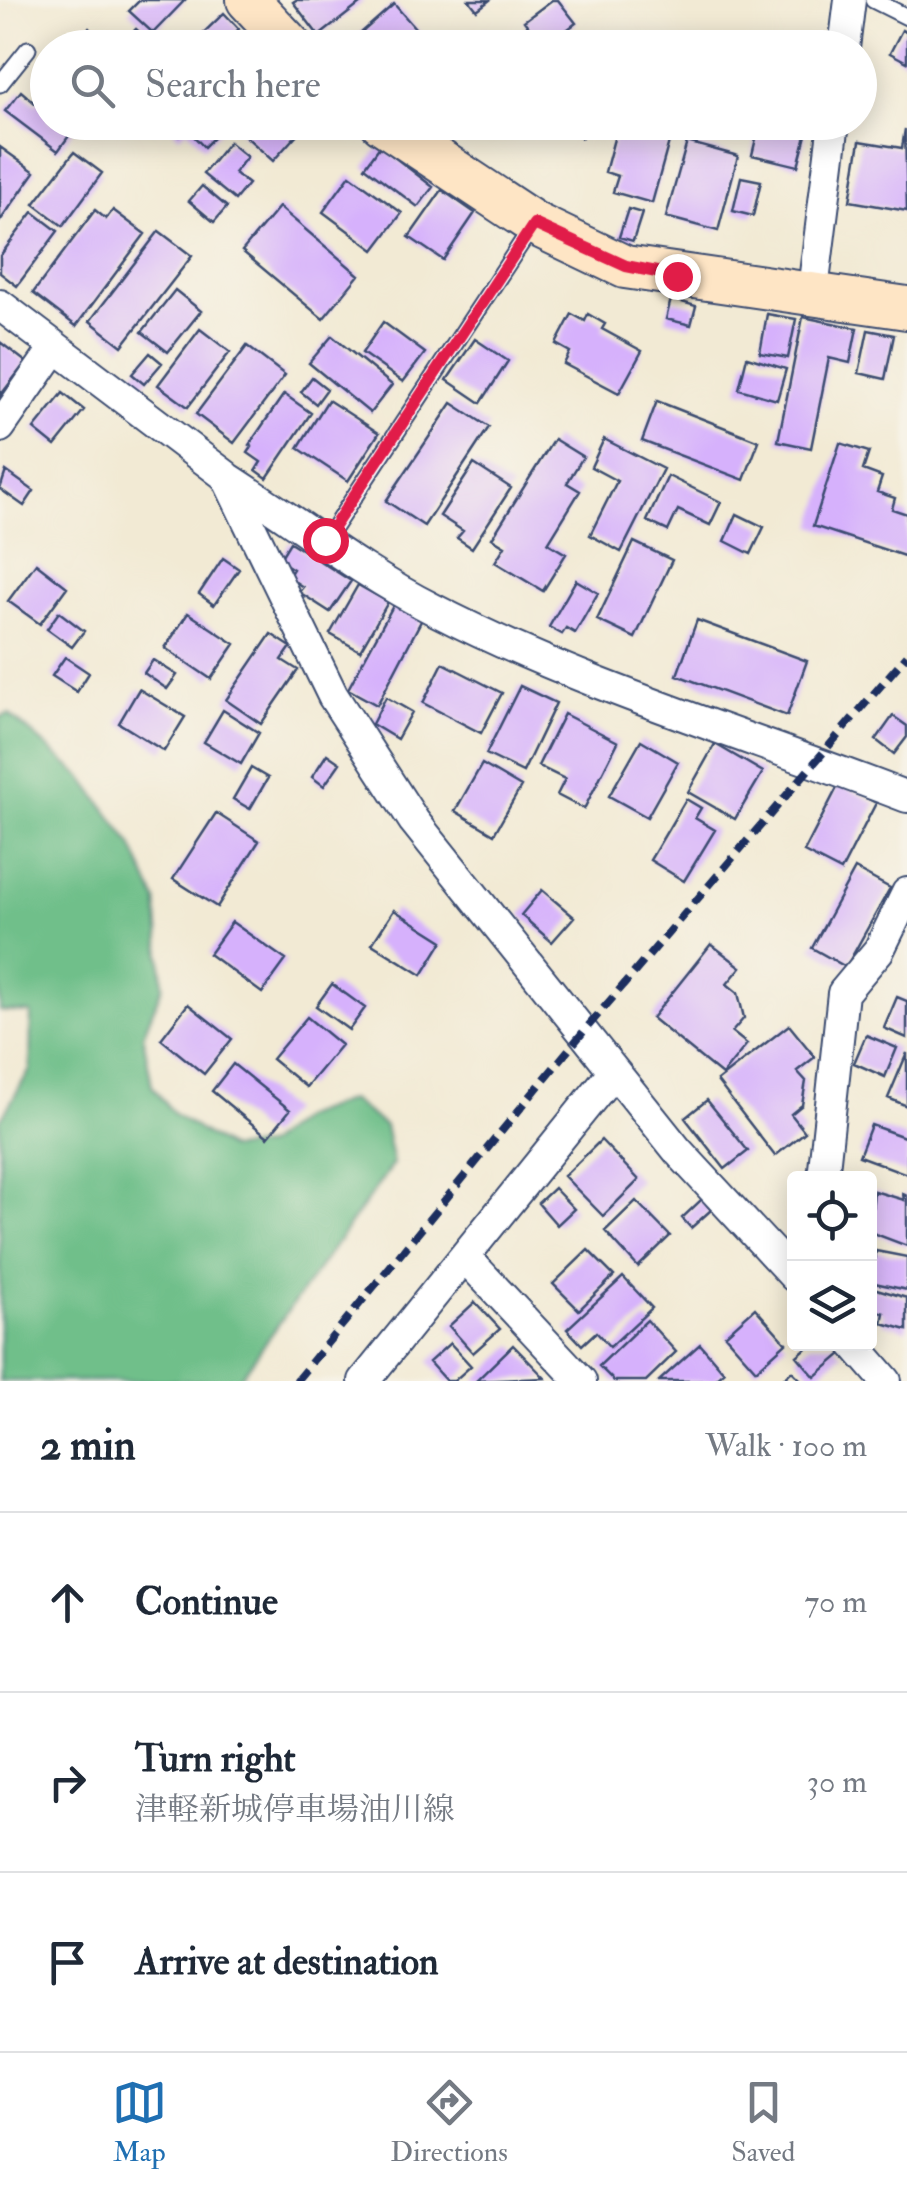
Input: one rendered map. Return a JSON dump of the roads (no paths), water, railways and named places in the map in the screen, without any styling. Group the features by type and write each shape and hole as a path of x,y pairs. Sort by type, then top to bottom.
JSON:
{"main road":[{"path":"248,0 276,30"},
{"path":"408,140 534,224 626,266 812,298 907,308"}],"street":[{"path":"846,30 850,0"},
{"path":"812,298 832,140"},
{"path":"0,305 226,476 432,609 646,701 820,761 907,796"},
{"path":"0,427 55,348"},
{"path":"226,476 333,696 414,821 678,1151 787,1268"},
{"path":"824,1171 842,994 879,950 907,893"},
{"path":"364,1381 614,1071"},
{"path":"465,1257 580,1381"},
{"path":"860,1351 886,1381"}],"lane":[{"path":"872,0 907,17"},
{"path":"0,84 28,49"},
{"path":"325,540 534,224"}],"railway":[{"path":"296,1381 584,1031 907,655"}]}
